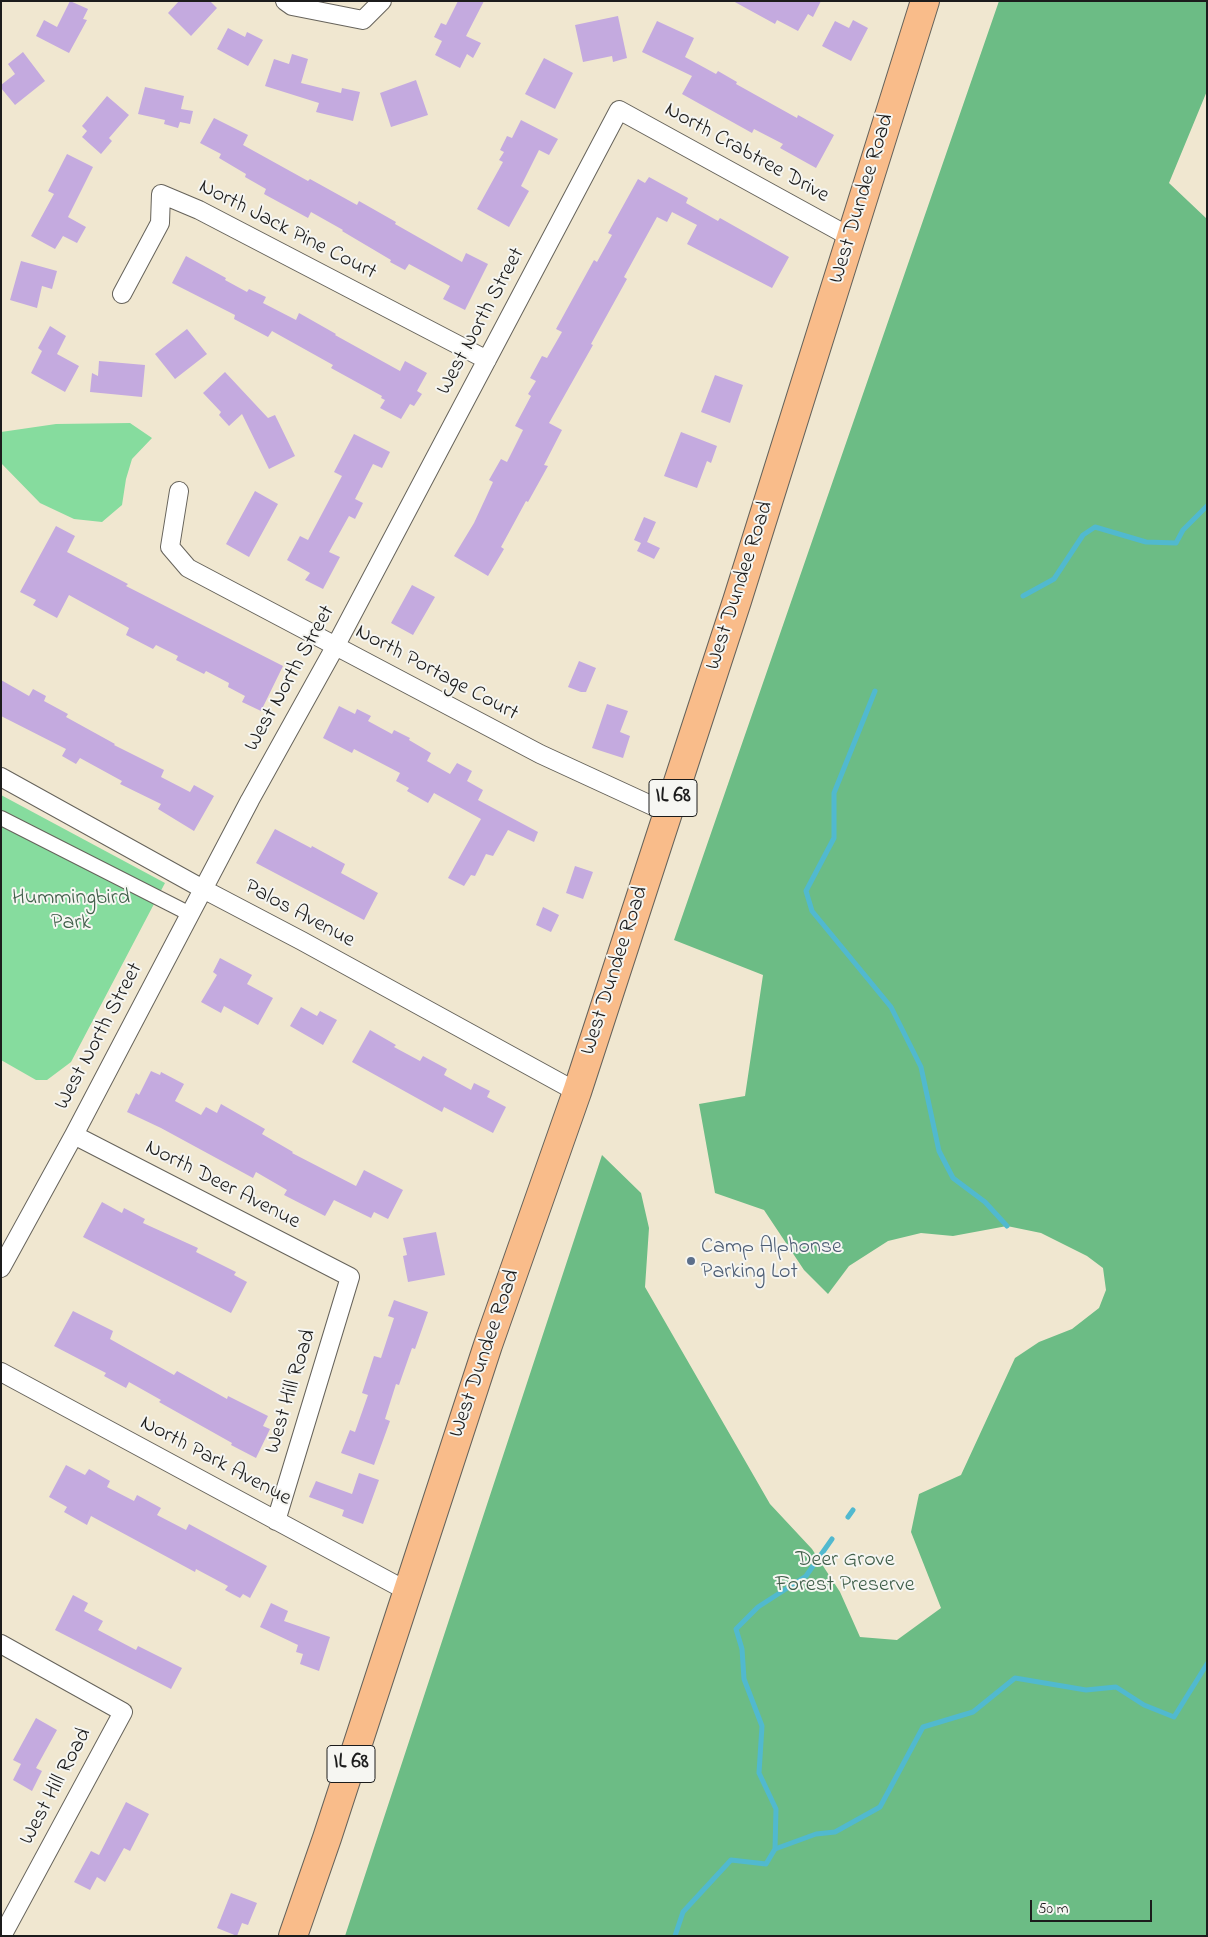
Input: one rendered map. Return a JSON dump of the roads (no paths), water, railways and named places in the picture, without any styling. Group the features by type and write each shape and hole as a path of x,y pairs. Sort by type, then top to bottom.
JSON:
{"main road":[{"name":"West Dundee Road","path":"294,1936 488,1345 577,1092 668,813 852,238 920,4"}],"street":[{"path":"285,1 292,6 363,20 382,1"},
{"name":"North Crabtree Drive","path":"619,110 852,238"},
{"name":"West North Street","path":"1,1268 74,1135 203,889 335,647 619,110"},
{"name":"North Jack Pine Court","path":"122,294 160,223 161,194 199,210 487,360"},
{"name":"North Portage Court","path":"179,491 170,547 188,568 540,754 668,813"},
{"name":"Palos Avenue","path":"1,777 577,1092"},
{"path":"1,818 190,914"},
{"name":"North Deer Avenue","path":"74,1135 350,1277"},
{"name":"West Hill Road","path":"276,1520 350,1277"},
{"name":"North Park Avenue","path":"1,1372 407,1591"},
{"name":"West Hill Road","path":"1,1644 123,1712 2,1935"}],"waterway":[{"path":"1023,596 1054,579 1083,535 1095,527 1146,542 1176,543 1183,530 1207,506"},
{"path":"875,691 834,793 834,838 806,891 812,911 891,1007 921,1067 939,1151 953,1178 985,1202 1007,1226"},
{"path":"848,1517 853,1510"},
{"path":"675,1936 683,1912 731,1860 766,1864 775,1849 776,1809 759,1773 762,1726 744,1679 742,1649 736,1629 758,1607 806,1576 832,1539"},
{"path":"775,1849 816,1834 835,1832 880,1807 923,1727 973,1712 1015,1678 1086,1690 1116,1687 1144,1705 1174,1717 1207,1664"}],"place":[{"name":"Camp Alphonse Parking Lot","path":"691,1261"}],"park label":[{"name":"Hummingbird Park","path":"71,912"},
{"name":"Deer Grove Forest Preserve","path":"845,1574"}]}
